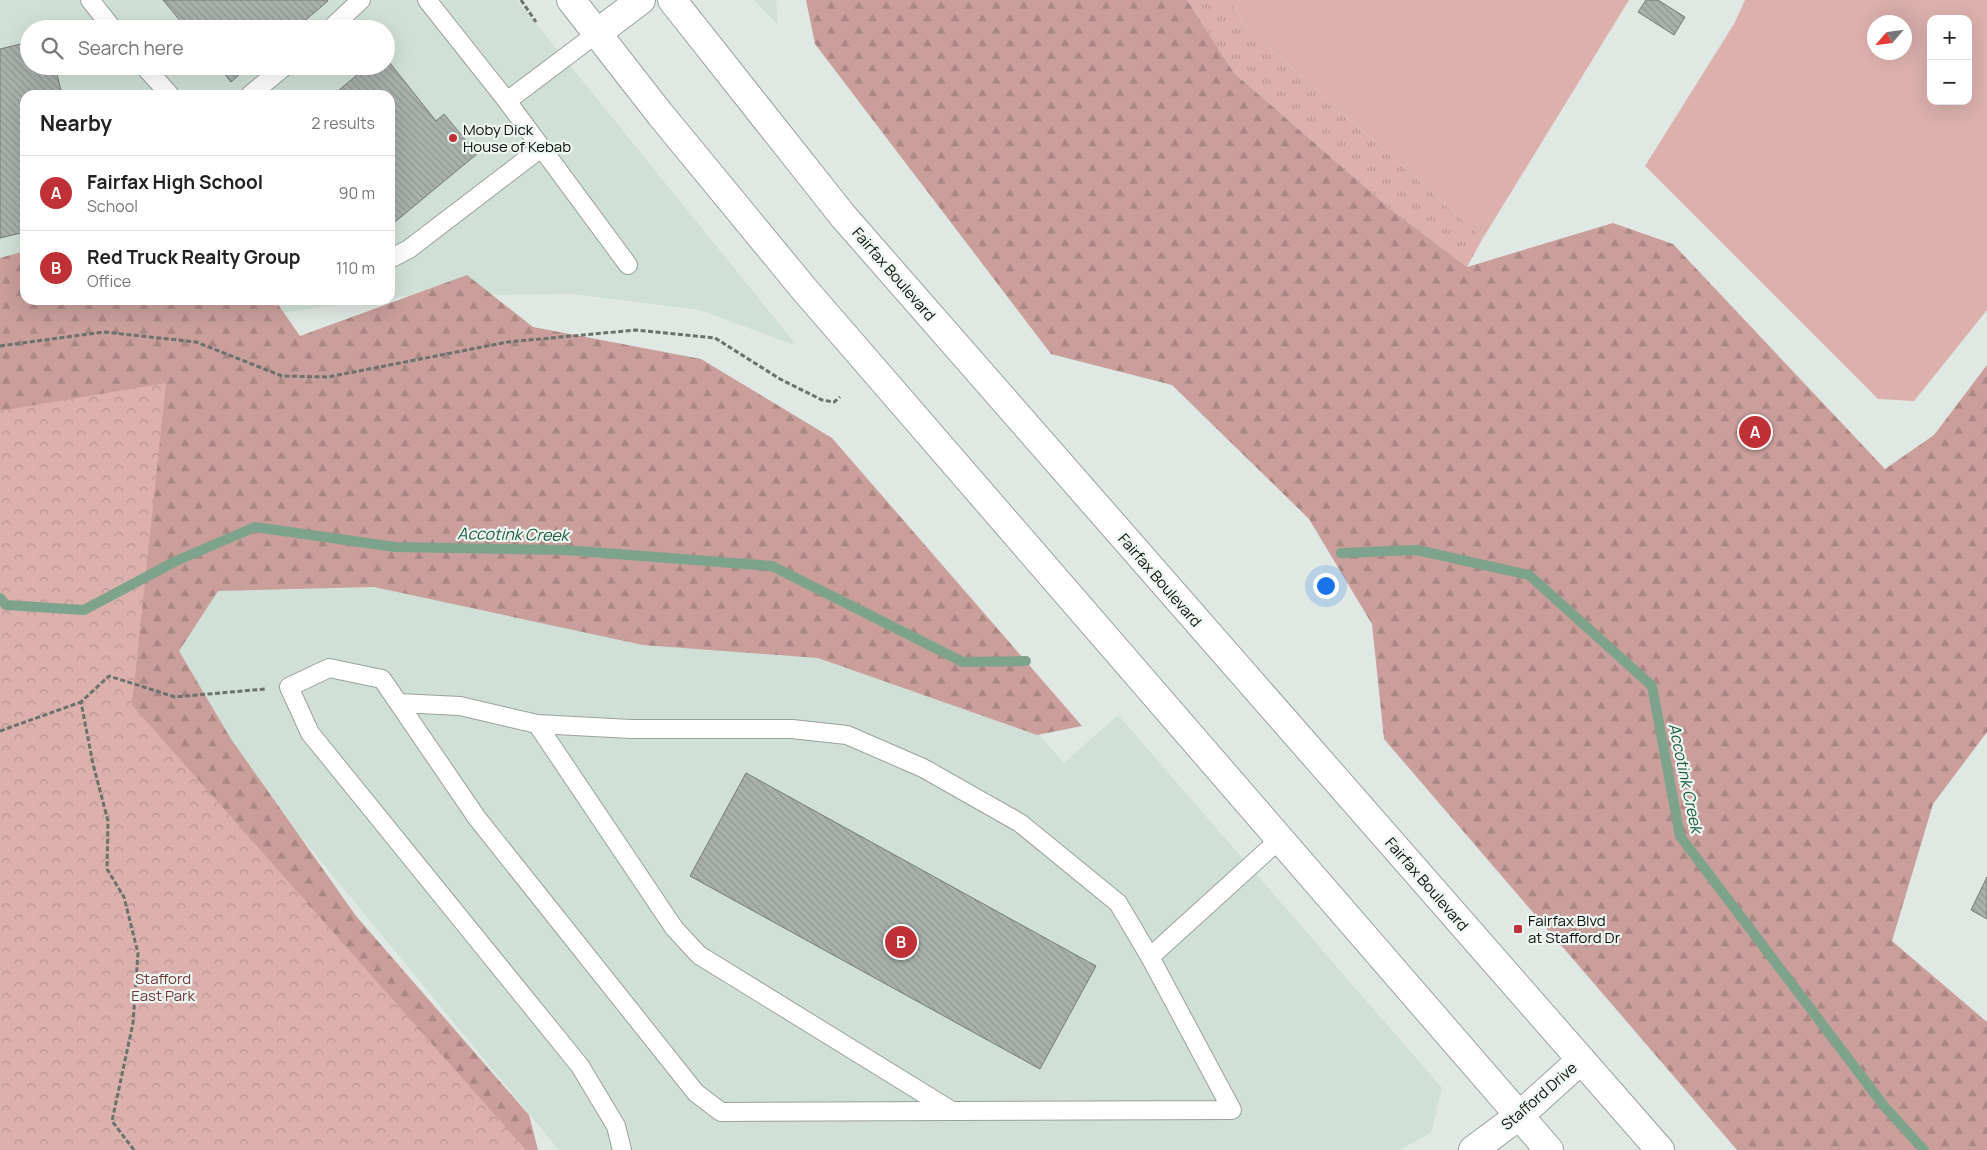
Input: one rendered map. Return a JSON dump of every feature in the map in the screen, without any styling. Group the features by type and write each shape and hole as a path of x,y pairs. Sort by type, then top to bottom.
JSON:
{"main road":[{"path":"571,0 596,34 804,289 1550,1150"},
{"path":"596,34 641,0"},
{"name":"Fairfax Boulevard","path":"672,0 843,216 1660,1150"},
{"name":"Stafford Drive","path":"1474,1150 1520,1115 1581,1060"}],"lane":[{"path":"90,0 106,20"},
{"path":"340,20 361,0"},
{"path":"427,0 506,101 628,265"},
{"path":"506,101 596,34"},
{"path":"152,75 166,90"},
{"path":"256,90 274,75"},
{"path":"395,256 409,249 541,148"},
{"path":"399,704 460,706 537,724 631,729 792,729 847,734 924,768 1020,823 1118,903 1232,1110 721,1112 696,1093 477,818 399,704 382,679 329,668 289,687 310,733 580,1066 616,1126 622,1150"},
{"path":"537,724 674,928 699,955 952,1111"},
{"path":"1150,958 1280,839"}],"path":[{"path":"521,0 536,22"},
{"path":"0,346 104,332 196,342 282,376 328,377 508,342 636,330 715,338 780,378 822,400 834,402 840,397"},
{"path":"0,731 81,702 109,676 175,697 289,687"},
{"path":"81,702 93,764 108,821 107,869 124,897 138,952 134,1023 112,1121 134,1150"}],"shaded area":[{"path":"0,0 517,0 794,342 792,344 700,310 572,294 395,297 395,90 20,90 20,305 338,305 280,313 388,448 932,612 1064,763 1118,715 1442,1088 1431,1133 1399,1150 559,1150 99,592 0,507"},
{"path":"754,0 776,0 778,25"}],"green space":[{"path":"806,0 1187,0 1234,73 1389,208 1467,267 1613,223 1673,244 1885,469 1934,435 1987,365 1987,732 1933,804 1892,941 1987,1022 1987,1150 1737,1150 1384,739 1372,624 1309,519 1172,385 1051,354 815,44"},
{"path":"1187,0 1229,0 1247,28 1483,238 1467,267 1389,208 1234,73"},
{"path":"1229,0 1629,0 1483,238 1247,28"},
{"path":"1745,0 1987,0 1987,310 1914,401 1878,399 1645,166 1734,24"},
{"path":"20,252 20,305 278,305 300,336 385,305 395,305 395,301 467,275 533,327 701,359 832,438 1082,726 1037,735 818,658 643,645 374,587 218,591 179,651 231,739 356,916 529,1115 538,1150 0,1150 0,258"},
{"name":"Stafford East Park","path":"166,383 132,705 526,1150 0,1150 0,411"}],"building":[{"path":"163,0 328,1 306,20 180,20"},
{"path":"1646,0 1658,0 1685,17 1674,35 1638,12"},
{"path":"20,44 20,75 57,75 61,90 20,90 20,233 0,238 0,49"},
{"path":"395,69 436,121 444,114 477,154 395,222 395,90 339,90 357,75 395,75"},
{"path":"225,75 239,75 231,82"},
{"path":"746,773 1096,966 1040,1069 690,876"},
{"path":"1987,877 1987,919 1971,910"}],"waterway":[{"name":"Accotink Creek","path":"0,598 6,605 84,610 176,561 255,527 395,547 565,550 772,566 963,662 1026,661"},
{"name":"Accotink Creek","path":"1341,553 1417,550 1529,575 1652,686 1680,836 1884,1106 1924,1150"}],"place":[{"name":"Moby Dick House of Kebab","path":"453,138"},
{"name":"Fairfax High School","path":"1755,432"},
{"name":"Fairfax Blvd at Stafford Dr","path":"1518,929"},
{"name":"Red Truck Realty Group","path":"901,942"}]}
